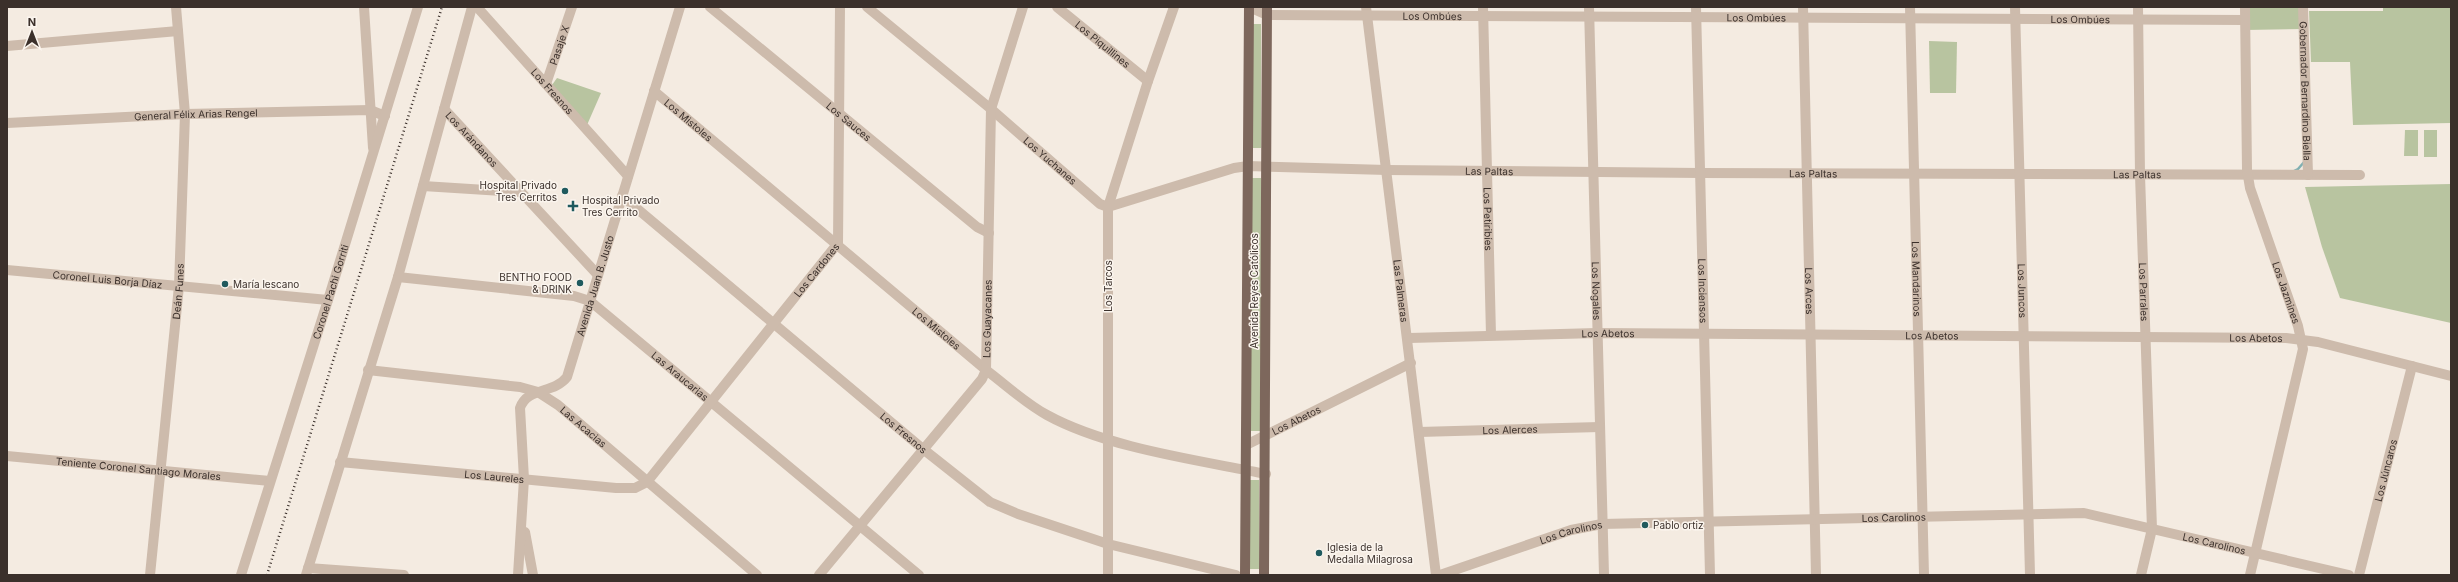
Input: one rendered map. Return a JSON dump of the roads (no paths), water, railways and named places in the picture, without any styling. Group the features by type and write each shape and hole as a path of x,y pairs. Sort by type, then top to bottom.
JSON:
{"main road":[{"name":"Avenida Reyes Católicos","path":"1245,575 1249,7"},
{"name":"Avenida Reyes Católicos","path":"1264,575 1266,474 1267,11"}],"street":[{"name":"Deán Funes","path":"150,575 179,286 184,114 176,7"},
{"path":"364,7 374,150"},
{"name":"Coronel Pachi Gorriti","path":"241,575 328,300 418,7"},
{"path":"404,575 307,571 398,277 472,7"},
{"name":"Los Fresnos","path":"477,7 628,176"},
{"name":"Pasaje X","path":"546,84 572,7"},
{"name":"Avenida Juan B. Justo","path":"518,575 523,520 524,479 520,408 522,400 529,395 552,389 562,384 567,377 680,7"},
{"name":"Los Sauces","path":"710,7 840,116 977,226 989,233"},
{"name":"Los Cardones","path":"647,482 838,243 840,7"},
{"name":"Los Yuchanes","path":"867,7 991,109 1100,204 1108,207"},
{"name":"Los Guayacanes","path":"818,575 982,379 986,370 991,109 1023,7"},
{"name":"Los Piquillines","path":"1057,7 1148,80"},
{"name":"Los Tarcos","path":"1108,575 1108,207 1148,80 1174,7"},
{"path":"1249,7 1267,11"},
{"name":"Los Petiribíes","path":"1483,7 1491,335"},
{"name":"Los Nogales","path":"1589,7 1604,575"},
{"name":"Los Inciensos","path":"1696,7 1710,575"},
{"name":"Los Arces","path":"1803,7 1816,575"},
{"name":"Los Mandarinos","path":"1910,7 1924,575"},
{"name":"Los Juncos","path":"2015,7 2030,575"},
{"name":"Los Parrales","path":"2138,7 2140,175 2152,529 2141,575"},
{"name":"Los Jazmines","path":"2245,7 2248,176 2250,188 2303,339 2302,360 2250,575"},
{"name":"Gobernador Bernardino Biella","path":"2303,7 2308,176"},
{"name":"Los Ombúes","path":"1267,11 1367,12 1483,18 2138,21 2245,20"},
{"name":"Las Palmeras","path":"1367,12 1436,575"},
{"path":"7,46 178,31"},
{"name":"Los Mistoles","path":"654,91 838,243 986,370 1047,415 1109,440 1266,474"},
{"name":"Los Arándanos","path":"444,109 518,192 598,275"},
{"name":"General Félix Arias Rengel","path":"7,123 184,114 370,110 384,116"},
{"path":"1108,207 1234,168 1266,166"},
{"name":"Las Paltas","path":"1266,166 1387,170 1700,173 2248,176 2360,175"},
{"path":"423,186 518,192"},
{"name":"Los Fresnos","path":"622,196 923,449 976,492 1003,509 1108,544 1236,575"},
{"name":"Coronel Luis Borja Díaz","path":"7,270 328,300"},
{"name":"Las Araucarias","path":"398,277 574,296 590,301 919,575"},
{"name":"Los Abetos","path":"1408,338 1597,333 2024,337 2146,336 2303,339 2451,376"},
{"name":"Los Abetos","path":"1246,445 1411,363"},
{"name":"Los Júncaros","path":"2359,575 2412,366"},
{"name":"Las Acacias","path":"368,370 520,387 538,392 558,405 757,575"},
{"name":"Los Alerces","path":"1419,432 1600,427"},
{"name":"Teniente Coronel Santiago Morales","path":"7,456 270,481"},
{"name":"Los Laureles","path":"340,462 616,488 635,488 647,482"},
{"name":"Los Carolinos","path":"1440,575 1571,530 1602,524 2028,513 2084,513 2349,575"},
{"name":"Avenida Juan B. Justo","path":"523,520 534,575"}],"waterway":[{"path":"2294,171 2298,169 2305,161"}],"railway":[{"path":"267,575 442,7"}],"place":[{"name":"Hospital Privado Tres Cerritos","path":"565,191"},
{"name":"Hospital Privado Tres Cerrito","path":"573,206"},
{"name":"BENTHO FOOD & DRINK","path":"580,283"},
{"name":"María lescano","path":"225,284"},
{"name":"Pablo ortiz","path":"1645,525"},
{"name":"Iglesia de la Medalla Milagrosa","path":"1319,553"}]}
